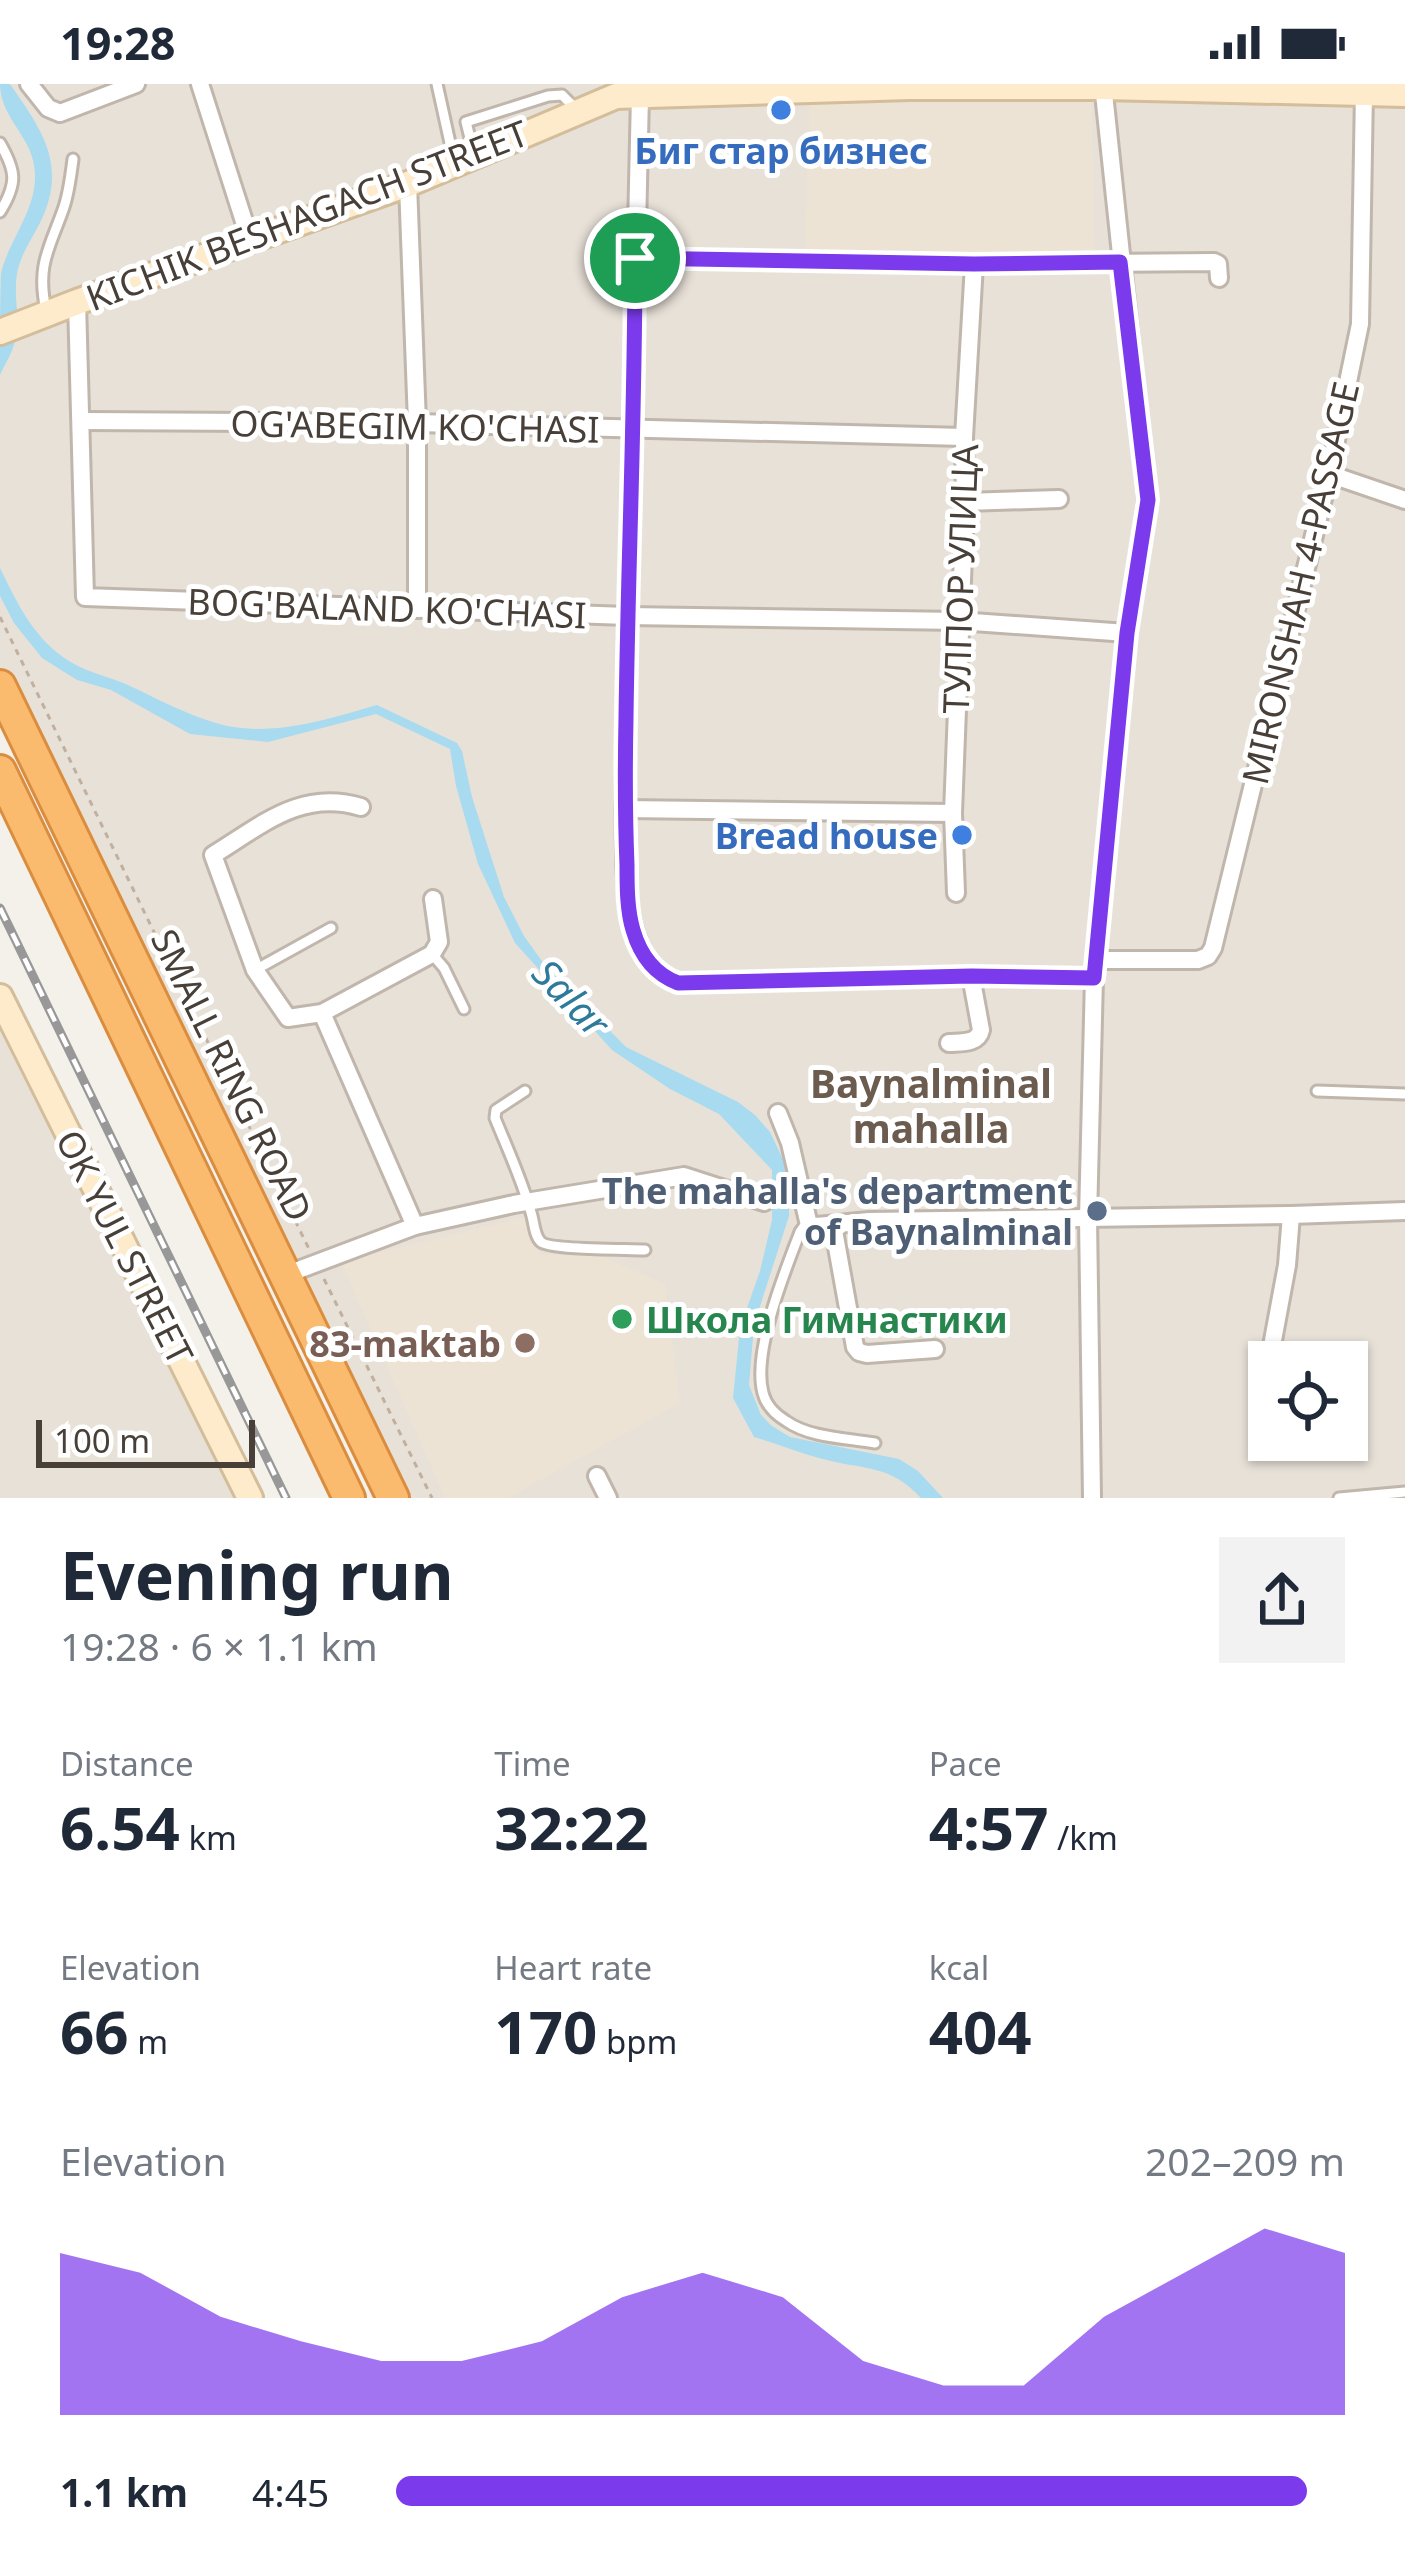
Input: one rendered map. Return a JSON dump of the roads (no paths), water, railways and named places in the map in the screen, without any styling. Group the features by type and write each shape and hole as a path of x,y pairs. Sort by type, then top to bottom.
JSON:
{"highway":[{"name":"SMALL RING ROAD","path":"0,686 393,1498"},
{"path":"0,771 350,1498"}],"street":[{"path":"29,84 47,108 60,113 136,84"},
{"path":"200,84 250,241"},
{"path":"1092,1498 1088,1218 1095,969 1127,633 1148,500 1103,85"},
{"name":"KICHIK BESHAGACH STREET","path":"0,332 408,184 624,92 784,86 1103,85 1405,94"},
{"path":"624,92 635,258 624,809 953,813"},
{"name":"MIRONSHAH 4-PASSAGE","path":"624,809 633,931 651,967 678,983 971,976 1208,956 1329,474 1360,324 1364,92"},
{"path":"408,184 417,423 417,609"},
{"path":"635,258 974,264 1214,262 1219,264 1219,278"},
{"name":"ТУЛПОР УЛИЦА","path":"956,893 953,813 974,264"},
{"name":"BOG'BALAND KO'CHASI","path":"77,302 85,597 627,616 959,621 1127,633"},
{"name":"OG'ABEGIM KO'CHASI","path":"82,421 417,423 964,436"},
{"path":"1329,474 1405,500"},
{"path":"965,502 1059,500"},
{"path":"362,807 339,800 308,802 213,855 256,970 288,1018 322,1013 432,954 439,942 433,899"},
{"path":"949,1043 980,1036 971,976"},
{"name":"OK YUL STREET","path":"0,997 250,1498"},
{"path":"322,1013 415,1226"},
{"path":"778,1113 806,1212 811,1225 817,1226 869,1221 1405,1211"},
{"path":"285,1275 415,1226 684,1176 764,1202"},
{"path":"1273,1341 1291,1216"},
{"path":"833,1225 859,1352 935,1349"},
{"path":"597,1476 608,1498"}],"lane":[{"path":"437,84 465,160"},
{"path":"0,143 14,178 0,212"},
{"path":"44,314 41,266 66,204 73,159"},
{"path":"256,970 331,928"},
{"path":"432,954 464,1009"},
{"path":"525,1091 496,1110 495,1118 542,1244 560,1249 645,1250"},
{"path":"1317,1091 1405,1094"},
{"path":"806,1212 770,1314 763,1394 772,1411 789,1424 875,1443"},
{"path":"1339,1498 1405,1492"}],"water":[{"path":"0,84 10,84 39,130 52,177 44,214 19,266 17,332 0,375 1,273 31,202 35,177 30,151 6,108"},
{"name":"Salar","path":"0,568 24,614 57,652 87,670 199,718 242,728 281,728 377,705 457,743 504,897 544,964 626,1047 755,1115 770,1132 789,1172 789,1216 754,1325 749,1385 761,1415 790,1437 899,1459 918,1471 943,1498 921,1498 888,1474 754,1437 733,1398 740,1328 772,1220 772,1170 719,1114 670,1089 612,1050 515,943 478,864 450,749 376,714 268,742 190,734 42,658 0,596"}],"railway":[{"path":"0,908 286,1498"}],"place":[{"name":"Биг стар бизнес","path":"781,110"},
{"name":"Bread house","path":"962,835"},
{"name":"The mahalla's department of Baynalminal","path":"1097,1211"},
{"name":"Школа Гимнастики","path":"622,1319"},
{"name":"83-maktab","path":"525,1343"}],"district":[{"name":"Baynalminal mahalla","path":"931,1104"}]}
